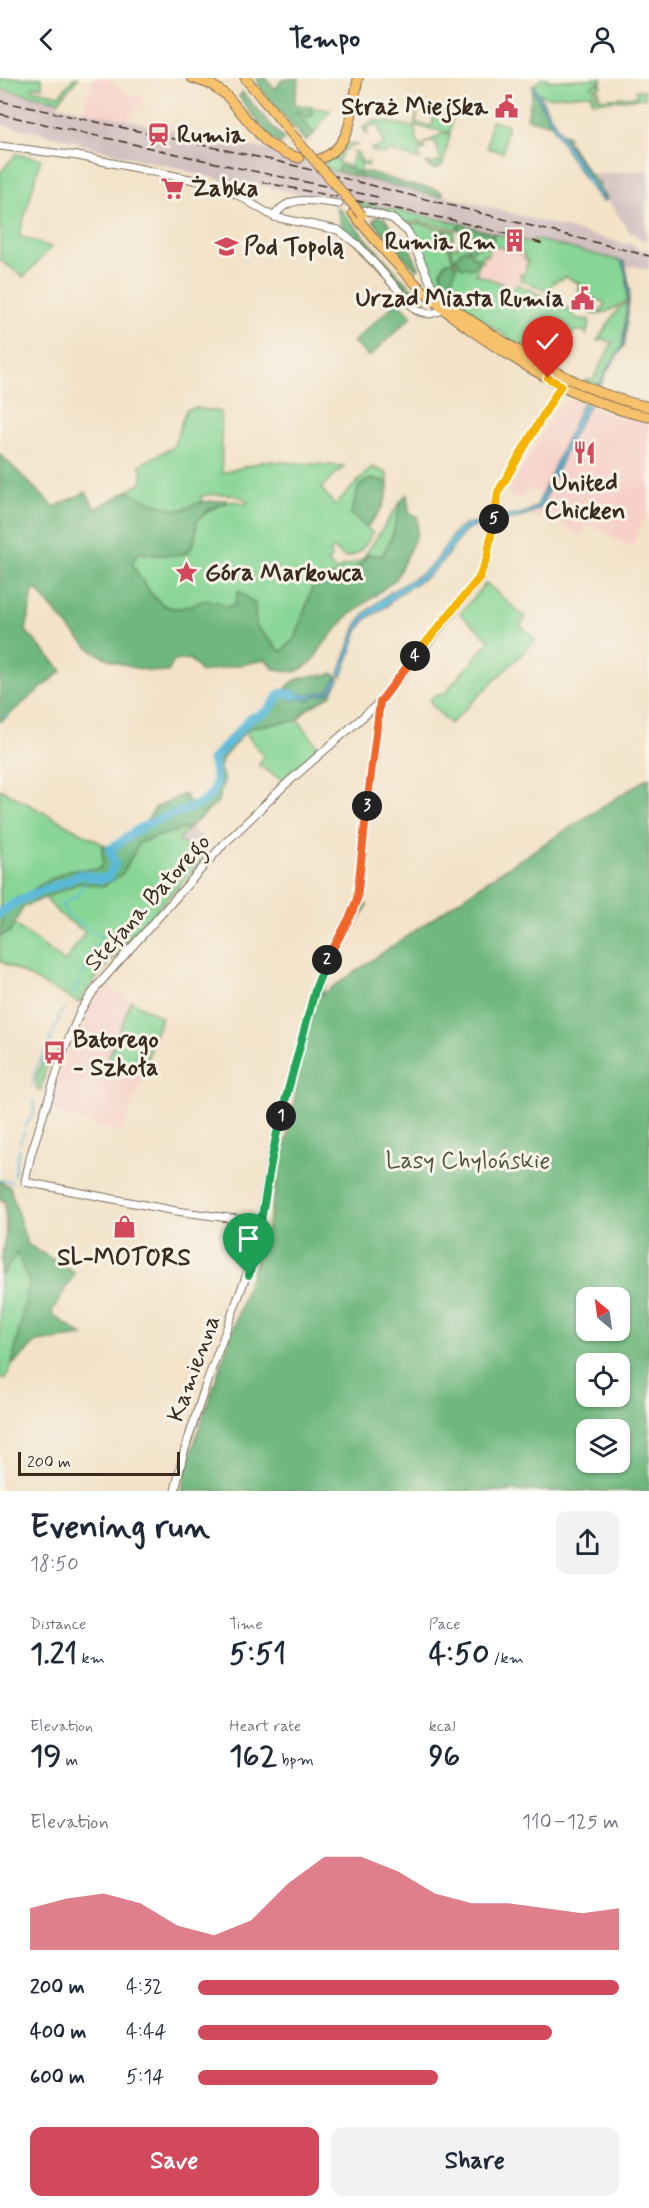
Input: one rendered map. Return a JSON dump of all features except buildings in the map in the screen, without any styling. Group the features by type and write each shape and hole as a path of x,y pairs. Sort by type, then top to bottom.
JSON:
{"main road":[{"path":"192,78 212,85 225,95 266,142 299,158"},
{"path":"237,78 406,266 435,293 473,324 606,406 649,417"},
{"path":"245,78 298,144"},
{"path":"320,159 337,149 346,137 358,78"},
{"path":"360,213 408,276 444,310 490,344 564,381 612,398 649,407"}],"street":[{"path":"0,146 78,156 209,183 238,195 274,217 322,225 345,234 417,310 430,314 444,310"},
{"path":"274,217 285,204 299,200 339,204"},
{"path":"360,213 393,219 408,232 435,293"},
{"name":"Stefana Batorego","path":"259,1222 166,1209 25,1182 31,1154 59,1064 73,1027 88,998 135,942 221,848 286,784 380,702 479,578 487,558 498,492 564,381"},
{"name":"Kamienna","path":"175,1491 183,1455 206,1384 249,1275 272,1151 316,987 357,899 380,702"}],"shaded area":[{"path":"94,78 106,78 121,90 144,98 128,120 82,110"},
{"path":"0,89 59,101 58,105 273,151 295,160 443,195 625,244 631,243 639,250 649,250 649,270 500,246 501,239 259,185 245,192 216,178 191,173 181,168 0,124"},
{"path":"649,170 649,195 645,203 646,241 630,232 591,175"},
{"path":"483,243 530,256 524,275 510,296 473,273"},
{"path":"572,398 583,404 542,495 529,489 519,501 509,495 508,489 554,414"},
{"path":"588,406 599,411 649,422 649,509 631,547 589,524 582,536 548,516 539,518 525,516 541,508"},
{"path":"190,827 202,838 190,850 179,839"},
{"path":"103,985 164,1018 122,1134 48,1109 79,1021"}],"green space":[{"path":"0,78 42,78 42,87 33,86 32,89 59,95 74,78 78,78 59,101 0,89"},
{"path":"257,78 265,78 275,89 282,80 299,78 294,104 310,107 313,114 309,118 296,112 314,134 305,141 259,87"},
{"path":"542,78 548,78 548,81 601,78 601,81 589,87 601,82 601,86 594,89 594,97 597,96 597,90 599,90 600,99 637,96 636,90 644,90 645,98 592,102 591,94 546,97 538,94 534,85"},
{"path":"533,89 550,121 550,124 527,119"},
{"path":"242,92 284,140 280,144 273,140 239,97"},
{"path":"418,104 416,123 432,126 435,108 451,111 453,115 450,133 415,126"},
{"path":"310,107 330,110 314,134 296,112 305,116 313,114"},
{"path":"376,120 414,127 421,160 392,152 393,149 385,154 373,151 371,148 384,145 378,124 366,128 368,134 365,134 363,127"},
{"path":"491,121 508,124 503,152 487,148"},
{"path":"444,133 450,134 443,165 435,169 429,167 426,163 429,162 430,165 441,161 435,141 423,144 425,150 423,151 421,145"},
{"path":"562,134 567,135 569,138 567,140 590,175 593,175 593,180 600,183 599,189 607,199 589,178"},
{"path":"346,143 357,145 349,146 347,150 344,149 338,162 349,167 355,154 352,151 359,154 359,164 361,159 363,163 369,162 368,166 362,164 359,173 339,166 343,173 328,169 322,162 343,148"},
{"path":"16,154 41,159 19,236 51,247 24,277 0,260 0,173"},
{"path":"339,166 358,173 369,172 410,185 431,188 442,192 443,195 436,196 343,173 338,170"},
{"path":"356,202 462,224 458,226 458,229 417,221 403,224 389,215 361,207"},
{"path":"336,207 428,304 429,312 422,309 343,230"},
{"path":"376,217 385,218 408,245 419,268 416,270 373,221"},
{"path":"418,223 442,229 453,261 444,264 441,271 442,288 447,287 455,265 457,265 456,262 459,260 461,267 466,266 470,269 475,267 476,257 473,258 461,251 454,259 444,229 455,231 451,246 457,248 463,233 470,231 468,238 478,248 478,244 491,245 487,256 482,255 484,261 480,260 476,274 504,284 501,287 506,292 518,284 568,308 576,318 588,319 590,322 586,335 585,331 574,331 556,363 530,347 515,343 445,292 423,263 416,241 408,228"},
{"path":"462,224 494,234 491,245 478,244 474,250 468,249 469,231 466,233 457,228"},
{"path":"466,226 508,237 507,243 520,247 518,253 492,245 494,234"},
{"path":"534,239 622,261 627,278 627,301 596,315 590,312 591,308 601,312 605,303 577,290 579,283 564,276 562,280 554,281 548,291 521,280 520,274 524,275 528,260 524,259 525,255 520,253 521,241 533,242"},
{"path":"464,249 472,253 473,258 479,257 475,267 463,268 459,265 459,260 456,262 454,260"},
{"path":"453,261 456,268 449,288 442,288 439,285 443,281 441,271 445,263"},
{"path":"398,301 412,316 369,357 353,342"},
{"path":"627,303 622,347 605,372 602,381 595,386 586,382 587,379 592,381 612,343 602,338 597,341 618,309"},
{"path":"195,408 221,412 222,473 266,461 344,466 321,488 335,505 372,467 387,473 388,482 375,479 359,486 351,514 373,533 354,555 344,557 334,549 330,552 332,557 327,562 336,571 363,558 401,501 393,534 382,556 368,554 363,562 345,574 315,579 296,637 281,652 256,626 255,604 239,591 236,605 226,607 218,602 204,601 183,608 168,607 152,595 132,564 138,553 170,555 189,552 195,539 197,521 220,505 233,501 246,504 248,501 231,495 201,496 202,502 178,510 153,503 128,491 141,483 140,465 173,447 186,410"},
{"path":"0,454 54,507 86,492 95,509 128,491 176,510 202,502 226,500 226,503 210,509 197,521 195,539 189,552 170,555 138,553 132,564 152,595 168,607 183,607 210,600 226,607 235,605 238,591 255,604 256,626 281,652 296,637 315,579 345,574 363,562 368,554 382,556 393,534 401,501 407,494 409,512 418,517 417,534 396,579 346,618 323,645 313,661 295,672 274,669 266,660 201,672 190,659 174,661 168,672 149,671 119,663 101,656 80,640 37,589 33,591 26,631 62,671 0,722"},
{"path":"370,479 388,482 388,489 382,507 367,527 351,514 359,486"},
{"path":"486,583 526,618 520,625 536,640 450,724 430,700 434,696 445,693 490,640 460,614"},
{"path":"333,673 339,677 331,695 306,710 298,720 252,727 245,732 222,759 220,769 224,780 218,802 190,827 140,842 122,874 104,886 79,883 23,907 11,931 0,936 0,913 42,884 70,870 99,869 103,863 102,845 108,847 145,824 155,808 184,794 190,803 199,802 205,798 210,794 214,781 214,758 247,718 275,706 285,689 296,680"},
{"path":"298,720 320,749 283,780 259,766 263,756 245,732 252,727"},
{"name":"Lasy Chylońskie","path":"649,777 649,1491 182,1491 190,1456 267,1228 293,1110 303,1041 322,985 359,901 364,902 367,906 339,953 321,995 502,871"},
{"path":"0,789 108,847 102,846 103,863 99,869 70,870 42,884 0,913"},
{"path":"190,827 179,839 190,850 193,847 204,857 107,964 79,1003 0,961 0,936 11,931 14,924 65,962 85,932 58,913 44,896 79,883 104,886 122,874 140,842"},
{"path":"131,1001 161,1017 142,1073 107,1061"},
{"path":"47,1052 49,1053 41,1091 37,1089 36,1076"},
{"path":"0,1181 10,1187 27,1244 75,1273 51,1313 83,1336 37,1342 12,1365 29,1283 17,1253 2,1275 6,1225 5,1200 0,1201"},
{"path":"17,1252 29,1283 12,1365 5,1379 0,1377 0,1272 2,1275"}],"water":[{"path":"534,85 567,144 606,200 603,202 582,175 564,146 532,86"},
{"path":"622,261 625,262 630,290 625,344 606,373 600,388 595,385 602,381 606,372 619,353 624,335 628,285"},
{"path":"583,402 589,405 571,439 541,508 523,517 484,524 466,530 442,562 428,576 397,595 387,606 366,619 358,631 342,677 339,673 356,626 364,614 389,593 421,574 436,561 454,533 466,524 524,513 537,506"},
{"path":"336,677 339,680 330,693 311,697 309,700 303,698 292,701 283,694 289,691 307,695 328,691"}],"waterway":[{"path":"0,914 18,901 82,874 99,879 109,877 115,863 110,849 142,827 203,802 214,788 216,776 212,760 251,718 267,712 281,693 295,695"},
{"path":"3,714 7,718"},
{"path":"91,877 83,885 79,894 61,905 68,915 102,938"},
{"path":"72,995 100,942"},
{"path":"33,1086 35,1071 59,1020 58,1017 64,1009"},
{"path":"25,1127 34,1113 34,1101"},
{"path":"20,1143 24,1132"},
{"path":"14,1176 19,1149"},
{"path":"0,1180 12,1182"}],"railway":[{"path":"0,101 276,161 649,256"},
{"path":"0,114 378,197"},
{"path":"262,182 452,220 526,239"},
{"path":"533,241 543,244"}],"place":[{"name":"Straż Miejska","path":"506,106"},
{"name":"Rumia","path":"159,134"},
{"name":"Żabka","path":"173,188"},
{"name":"Rumia Rm","path":"514,241"},
{"name":"Pod Topolą","path":"226,246"},
{"name":"Urzad Miasta Rumia","path":"582,298"},
{"name":"United Chicken","path":"585,452"},
{"name":"Góra Markowca","path":"187,572"},
{"name":"Batorego - Szkoła","path":"55,1053"},
{"name":"SL-MOTORS","path":"124,1227"}],"route":[{"path":"249,1275 272,1151 316,987 357,899 380,702 402,672 464,599 484,569 498,492 561,385 548,378"}]}
